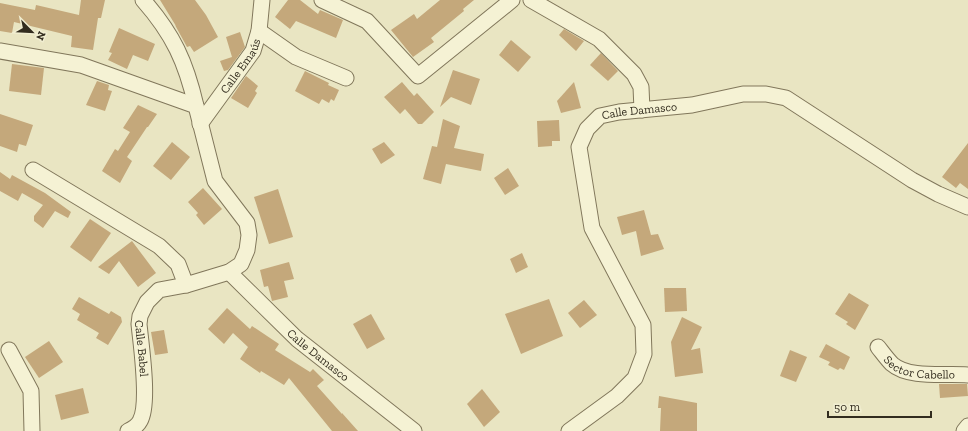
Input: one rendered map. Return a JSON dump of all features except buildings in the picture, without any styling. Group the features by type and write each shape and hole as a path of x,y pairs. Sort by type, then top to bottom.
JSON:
{"street":[{"path":"143,0 168,32 182,57 191,85 215,181 247,224 249,235 247,250 240,264 229,272"},
{"name":"Calle Emaús","path":"200,124 253,51 259,31 262,0"},
{"path":"322,0 367,22 418,76 512,0"},
{"path":"531,0 599,39 634,74 640,87 642,110"},
{"path":"259,31 296,57 346,78"},
{"path":"0,51 81,65 196,106"},
{"name":"Calle Damasco","path":"569,431 617,396 635,378 644,354 643,325 592,228 579,147 587,129 600,116 619,112 692,105 743,94 766,94 786,98 912,180 938,194 968,207"},
{"path":"34,170 159,246 178,264 186,285"},
{"name":"Calle Damasco","path":"229,272 297,340 414,431"},
{"name":"Calle Babel","path":"128,431 140,426 144,408 145,394 140,316 147,302 159,290 186,285 229,272"},
{"name":"Sector Cabello","path":"878,347 892,364 913,373 931,375 968,375"},
{"path":"9,350 31,391 32,431"},
{"path":"964,431 968,426"}]}
